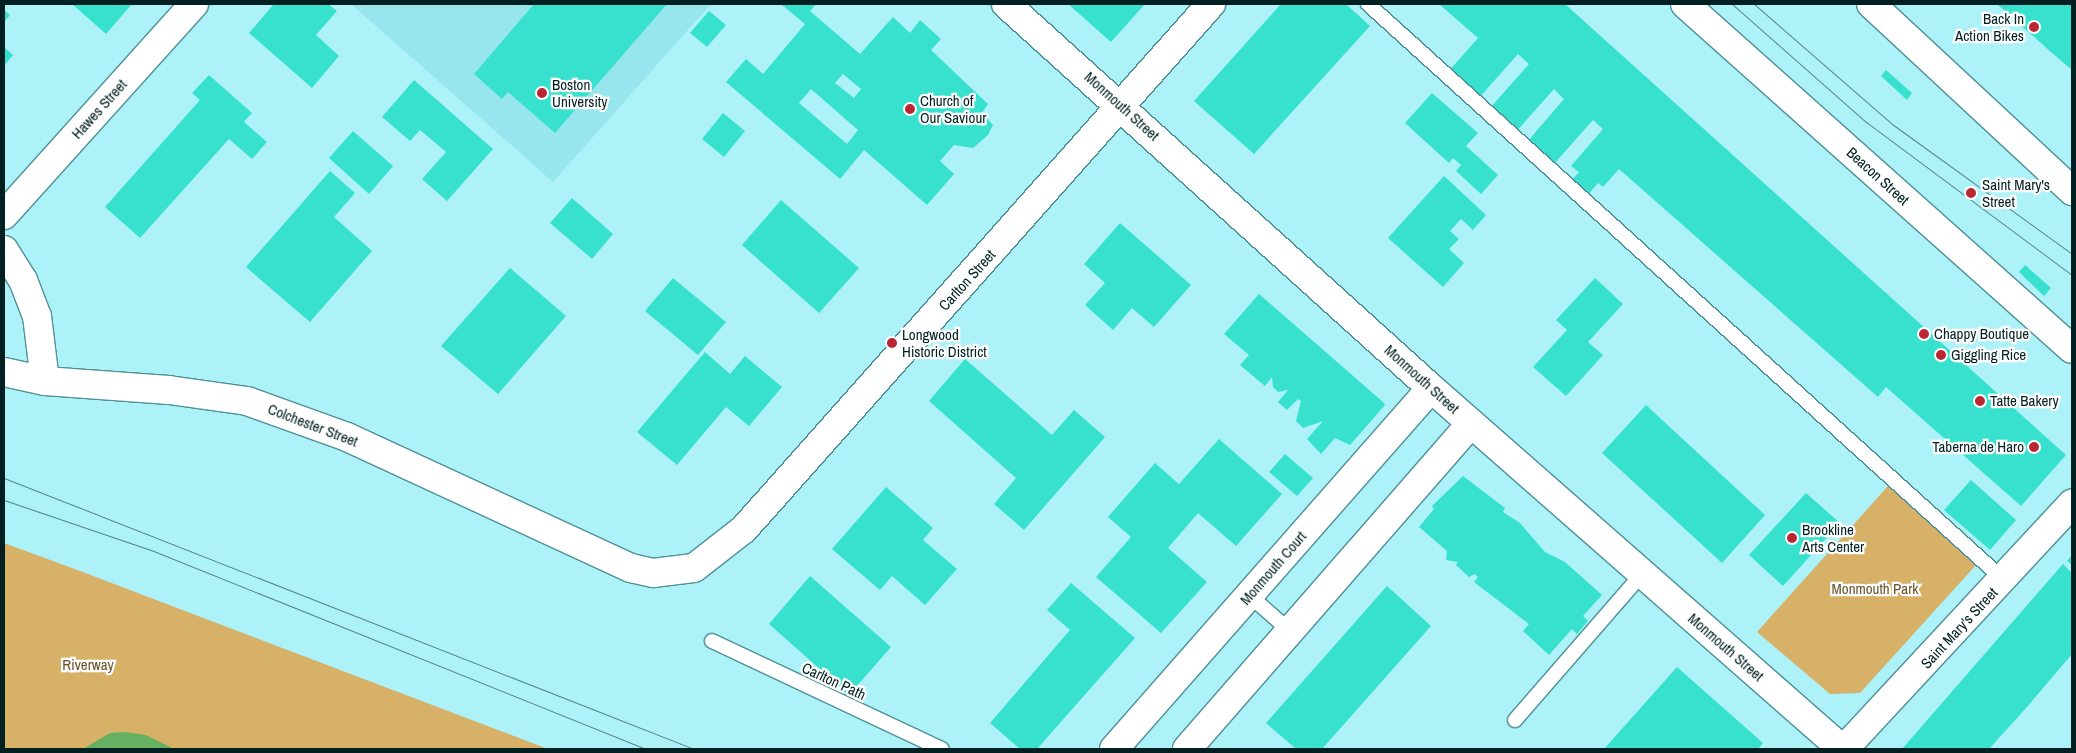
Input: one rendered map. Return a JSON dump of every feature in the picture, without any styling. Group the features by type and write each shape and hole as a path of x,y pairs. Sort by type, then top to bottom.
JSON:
{"street":[{"name":"Hawes Street","path":"4,215 194,4"},
{"name":"Monmouth Street","path":"1006,4 1122,105 1431,388 1843,749"},
{"name":"Carlton Street","path":"694,568 740,533 1211,4"},
{"name":"Beacon Street","path":"1685,4 2072,349"},
{"path":"1871,4 2072,191"},
{"path":"4,250 23,280 37,316 45,381"},
{"name":"Colchester Street","path":"4,372 45,381 169,390 270,408 347,437 623,565 652,573 694,568"},
{"name":"Monmouth Court","path":"1114,749 1431,388"},
{"path":"1187,749 1471,423"},
{"name":"Saint Mary's Street","path":"1843,749 2004,580 2072,504"}],"lane":[{"path":"1368,4 2004,580"},
{"path":"1515,720 1642,574"},
{"path":"1250,595 1290,630"},
{"name":"Carlton Path","path":"712,641 942,749"}],"shaded area":[{"name":"Boston University","path":"351,4 711,4 553,182"},
{"path":"126,732 146,735 174,749 83,749 110,733"}],"green space":[{"name":"Monmouth Park","path":"1888,486 1976,565 1860,693 1830,694 1757,632"},
{"name":"Riverway","path":"4,543 80,571 548,749 4,749"}],"building":[{"path":"72,4 132,4 106,34"},
{"path":"274,4 328,4 337,11 316,35 339,56 312,88 249,33"},
{"path":"534,4 667,4 555,133 508,92 502,99 474,74"},
{"name":"Church of Our Saviour","path":"781,4 816,4 810,11 860,54 893,17 910,33 920,20 941,39 931,50 988,104 982,113 993,125 988,135 973,148 954,145 940,161 954,174 927,205 864,150 840,179 726,82 746,59 763,74 805,24","holes":["843,74 861,89 854,98 835,83","811,89 858,130 847,144 799,103"]},
{"path":"1068,4 1145,4 1111,42"},
{"path":"1281,4 1346,4 1370,26 1254,154 1194,101"},
{"path":"1439,4 1565,4 2066,455 2021,506 1886,387 1878,397 1619,169 1603,187 1598,183 1586,197 1570,182 1579,172 1571,166 1603,129 1593,120 1553,165 1527,142 1564,99 1554,89 1515,133 1489,109 1529,64 1518,54 1478,99 1448,72 1478,38"},
{"path":"1997,4 2072,4 2072,70 2051,52"},
{"path":"4,10 10,15 4,22"},
{"path":"709,11 726,25 707,47 690,33"},
{"path":"4,47 13,55 4,66"},
{"path":"1886,70 1912,93 1907,100 1881,76"},
{"path":"209,75 252,113 244,122 267,142 252,159 229,139 140,238 105,207 200,100 192,93"},
{"path":"414,80 493,149 447,201 422,179 446,152 420,130 410,141 382,117"},
{"path":"1432,93 1478,133 1466,146 1498,175 1481,194 1456,171 1461,165 1453,158 1449,163 1405,123"},
{"path":"723,113 745,131 724,157 702,139"},
{"path":"353,131 393,166 369,194 329,158"},
{"path":"330,171 355,193 334,217 372,251 310,322 246,267"},
{"path":"1444,176 1486,215 1473,230 1461,219 1450,231 1459,239 1449,249 1464,263 1443,287 1388,238"},
{"path":"572,198 613,234 592,259 550,223"},
{"path":"781,200 859,268 819,313 742,245"},
{"path":"1120,223 1191,285 1154,327 1132,308 1113,330 1085,305 1105,283 1084,264"},
{"path":"2025,265 2051,288 2044,296 2019,272"},
{"path":"510,268 566,316 498,394 441,346"},
{"path":"673,278 726,322 698,355 645,311"},
{"path":"1595,278 1623,304 1588,342 1603,355 1566,396 1533,367 1567,330 1556,320"},
{"path":"1259,294 1385,405 1350,445 1335,438 1321,454 1307,439 1323,421 1303,428 1296,421 1301,401 1298,399 1287,410 1278,402 1288,390 1278,392 1273,387 1272,377 1265,386 1240,365 1249,355 1224,334"},
{"path":"705,352 730,374 745,356 782,387 749,426 726,407 677,465 637,432"},
{"path":"965,359 1052,435 1074,410 1105,437 1024,530 994,504 1016,478 929,401"},
{"path":"1646,405 1765,515 1722,563 1602,453"},
{"path":"1219,439 1282,494 1236,546 1198,513 1168,548 1207,582 1161,633 1096,577 1131,537 1108,517 1155,463 1179,484"},
{"path":"1285,454 1313,478 1297,496 1269,472"},
{"path":"1463,476 1505,508 1503,512 1520,523 1545,552 1565,562 1602,595 1583,616 1588,621 1577,634 1572,629 1549,655 1523,631 1529,624 1474,582 1478,577 1475,574 1469,577 1456,565 1458,562 1446,560 1447,551 1419,527 1434,509 1432,506"},
{"path":"1971,480 2016,520 1990,550 1944,510"},
{"path":"886,487 933,528 923,540 957,569 925,605 892,576 880,590 832,549"},
{"path":"1806,493 1840,523 1783,586 1749,555"},
{"path":"2072,555 2072,565 2067,561"},
{"path":"2063,564 2072,573 2072,654 2027,707 1989,749 1902,749"},
{"path":"810,576 891,647 849,695 769,624"},
{"path":"1071,583 1135,638 1037,749 1020,749 990,723 1070,630 1047,610"},
{"path":"1387,586 1431,626 1322,749 1296,749 1266,723"},
{"path":"1677,667 1763,743 1758,749 1604,749"}],"tram line":[{"path":"1732,4 1866,122 2072,275"},
{"path":"1754,4 1892,124 2072,254"},
{"path":"4,478 694,749"},
{"path":"4,500 151,550 646,749"}],"place":[{"name":"Back In Action Bikes","path":"2034,27"},
{"name":"Boston University","path":"542,93"},
{"name":"Church of Our Saviour","path":"910,109"},
{"name":"Saint Mary's Street","path":"1971,193"},
{"name":"Chappy Boutique","path":"1924,334"},
{"name":"Longwood Historic District","path":"892,343"},
{"name":"Giggling Rice","path":"1941,355"},
{"name":"Tatte Bakery","path":"1980,401"},
{"name":"Taberna de Haro","path":"2034,447"},
{"name":"Brookline Arts Center","path":"1792,538"}]}
